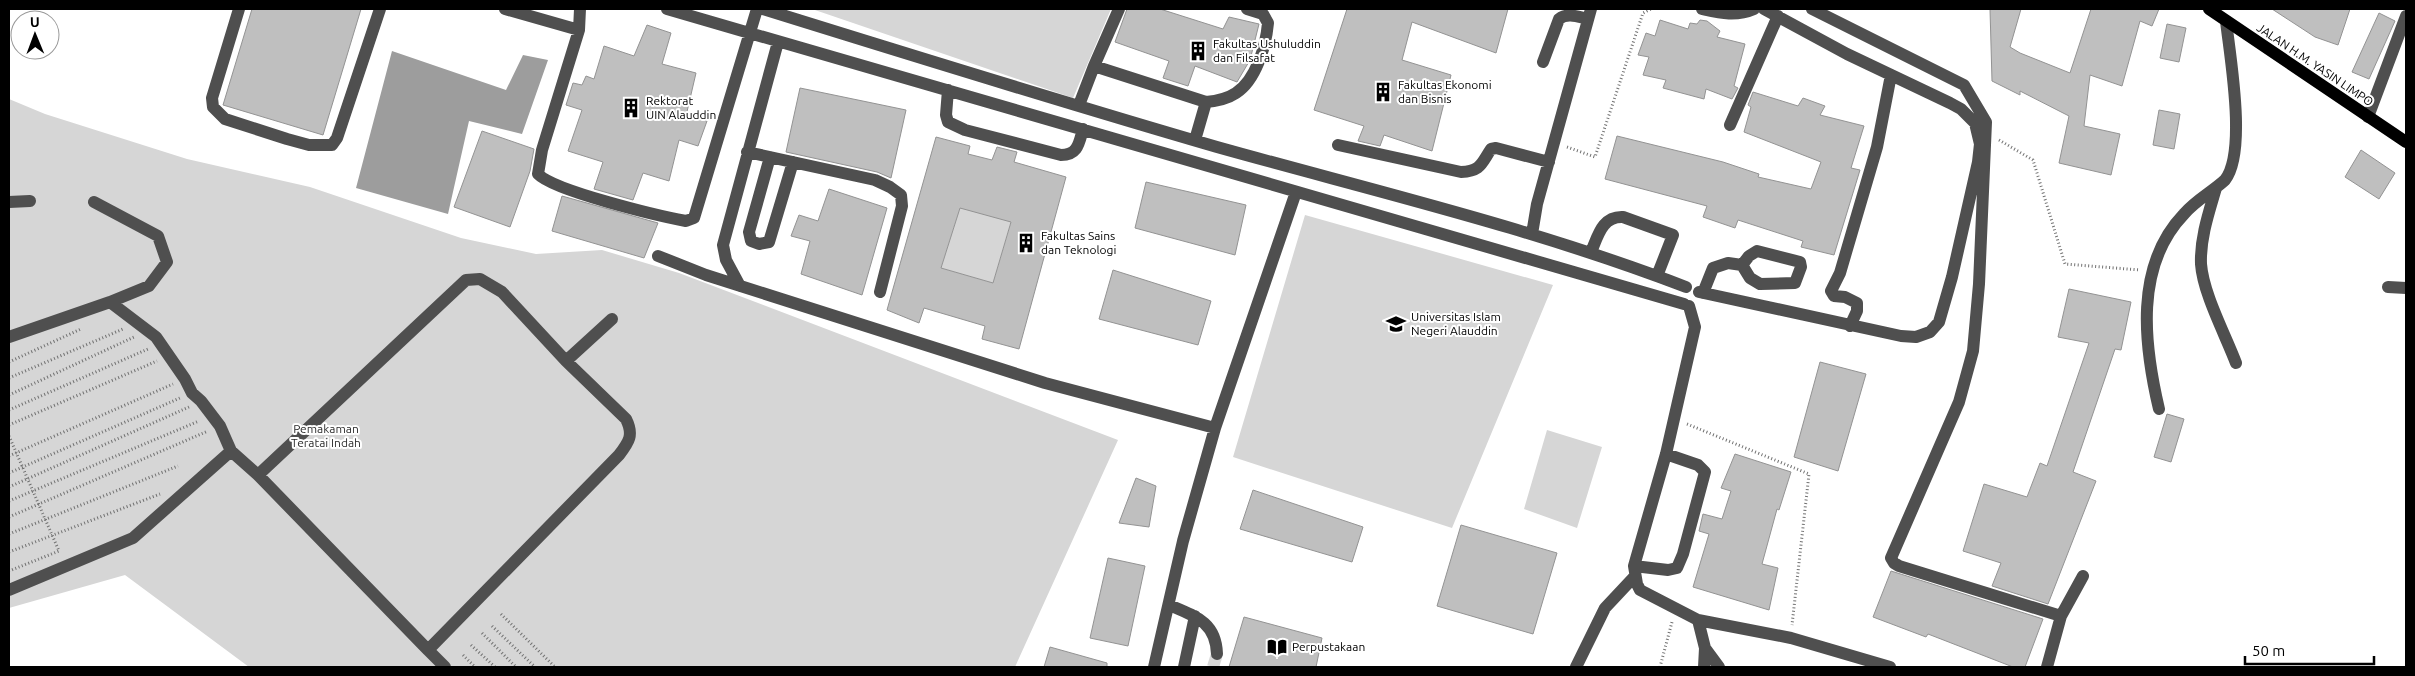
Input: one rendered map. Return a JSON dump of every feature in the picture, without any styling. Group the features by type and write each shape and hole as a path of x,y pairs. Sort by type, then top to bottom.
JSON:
{"main road":[{"name":"JALAN H.M. YASIN LIMPO","path":"2209,9 2406,142"}],"street":[{"path":"239,9 212,98 213,107 225,119 287,139 323,146 332,145 338,138 380,9"},
{"path":"505,9 578,30"},
{"path":"580,9 578,30 542,150 538,174 548,181 606,201 686,221 694,218 757,9"},
{"path":"668,9 751,32 778,42 992,101 1296,192 1687,305 1698,301 1713,268 1728,263 1742,265"},
{"path":"763,9 1195,140 1532,234 1591,252 1686,287 1695,288 1701,292 1901,336 1916,337 1934,329 1939,322 1952,276 1978,162 1980,144 1975,122 1961,109 1950,103 1847,54 1764,9"},
{"path":"1079,106 1119,9"},
{"path":"1094,66 1206,102 1224,100 1237,93 1248,82 1260,56 1268,23 1263,14 1247,9"},
{"path":"1702,9 1722,14 1734,14 1754,9"},
{"path":"1812,9 1964,85 1986,122 1987,134 1979,284 1972,351 1968,370 1955,410 1891,558 1899,566 2061,616"},
{"path":"1532,234 1554,143 1590,14 1562,16 1543,62"},
{"path":"1730,124 1778,16"},
{"path":"2368,117 2406,16"},
{"path":"2160,409 2151,374 2148,341 2147,304 2151,271 2157,254 2183,214 2216,188 2230,173 2235,147 2236,124 2226,21"},
{"path":"740,286 726,260 723,245 778,42"},
{"path":"1850,326 1857,312 1857,303 1845,297 1834,296 1832,291 1840,273 1877,147 1891,75"},
{"path":"948,90 946,115 948,122 965,130 1061,155 1070,155 1075,152 1083,129"},
{"path":"1195,140 1206,102"},
{"path":"1338,145 1461,172 1472,171 1482,165 1490,149 1496,148 1549,162"},
{"path":"747,152 875,180 901,195 902,206 880,292"},
{"path":"770,157 749,232 751,241 759,244 769,242 793,162"},
{"path":"2216,188 2202,241 2201,264 2206,285 2236,363"},
{"path":"1154,667 1183,540 1215,428 1296,192"},
{"path":"9,202 30,201"},
{"path":"9,337 110,302 149,286 166,262 158,236 94,202"},
{"path":"1591,252 1602,227 1607,220 1614,216 1623,217 1673,235 1657,276"},
{"path":"658,256 740,286 1045,383 1215,428"},
{"path":"258,475 466,280 480,279 502,292 566,361 626,419 631,429 630,440 619,455 428,650"},
{"path":"1576,667 1605,608 1634,572 1666,454 1696,327 1687,305 1680,295 1686,287"},
{"path":"2388,287 2406,288"},
{"path":"110,302 143,326 160,344 220,426 231,451 258,475 445,667"},
{"path":"566,361 612,319"},
{"path":"9,590 133,538 150,526 231,451"},
{"path":"1634,572 1677,568 1699,498 1704,479 1703,468 1666,454"},
{"path":"1634,572 1640,590 1698,620 1791,638 1890,667"},
{"path":"2047,667 2061,616 2083,576"},
{"path":"1168,605 1195,616 1213,632 1217,654"},
{"path":"1184,667 1195,616"},
{"path":"1698,620 1705,648 1704,667"},
{"path":"1705,648 1719,667"}],"path":[{"path":"1554,143 1595,157 1643,13 1651,9"},
{"path":"1987,134 2033,160 2065,264 2151,271"},
{"path":"9,378 143,326"},
{"path":"9,395 143,326"},
{"path":"9,362 87,327"},
{"path":"9,410 160,344"},
{"path":"9,425 168,356"},
{"path":"9,456 185,379"},
{"path":"9,473 197,397"},
{"path":"9,487 197,397"},
{"path":"9,501 212,415"},
{"path":"1675,418 1809,474 1791,638"},
{"path":"9,517 220,426"},
{"path":"9,439 54,535 59,551 9,571"},
{"path":"9,534 178,466"},
{"path":"9,552 162,493"},
{"path":"1660,667 1676,607"},
{"path":"501,614 555,667"},
{"path":"492,626 535,667"},
{"path":"482,633 516,667"},
{"path":"472,645 495,667"},
{"path":"462,655 474,667"}],"green space":[{"path":"812,9 1111,9 1073,98"},
{"name":"Pemakaman Teratai Indah","path":"9,99 45,114 187,159 310,187 461,238 536,254 602,250 679,273 1118,440 1015,667 249,667 125,575 9,608"},
{"path":"963,198 1014,211 993,283 941,268"},
{"path":"1305,215 1553,285 1452,528 1233,457"},
{"path":"1547,430 1602,447 1577,528 1524,509"}],"shaded area":[{"path":"392,51 506,90 523,55 548,60 522,134 469,121 448,214 356,188"}],"building":[{"path":"252,9 361,9 323,135 223,105"},
{"name":"Fakultas Ushuluddin dan Filsafat","path":"1127,9 1160,9 1223,29 1229,17 1259,24 1250,60 1237,82 1195,66 1188,86 1163,78 1169,61 1115,42"},
{"name":"Fakultas Ekonomi dan Bisnis","path":"1347,9 1508,9 1496,53 1412,22 1402,60 1451,75 1432,151 1384,135 1380,146 1358,141 1364,126 1314,110"},
{"path":"1990,9 2021,9 2010,47 2020,53 2070,73 2091,9 2159,9 2152,26 2140,21 2122,86 2090,75 2084,126 2120,134 2111,175 2059,163 2069,116 2020,91 2020,95 1992,81"},
{"path":"2272,9 2350,9 2338,45 2315,37"},
{"path":"2379,13 2395,21 2369,79 2352,72"},
{"path":"1660,20 1688,29 1690,23 1697,24 1700,20 1707,21 1720,31 1717,37 1745,44 1734,86 1738,88 1732,99 1706,89 1704,99 1663,88 1666,80 1643,75 1649,57 1638,55 1646,33 1655,36"},
{"path":"2167,24 2186,28 2179,62 2160,58"},
{"name":"Rektorat UIN Alauddin","path":"647,25 671,33 662,64 696,73 686,116 707,121 698,146 679,140 669,181 643,173 633,200 594,189 603,162 568,151 582,110 566,105 573,83 582,85 586,76 594,79 604,46 634,56"},
{"path":"800,88 906,110 891,178 877,172 786,152"},
{"path":"1753,92 1798,106 1803,98 1825,106 1820,115 1864,126 1851,168 1860,170 1834,255 1801,247 1803,241 1738,220 1735,228 1703,217 1707,206 1605,179 1617,136 1723,162 1759,174 1758,177 1811,189 1821,162 1744,132 1751,107 1748,105"},
{"path":"2159,110 2180,114 2174,149 2153,145"},
{"path":"482,131 534,149 530,171 510,227 454,207"},
{"name":"Fakultas Sains dan Teknologi","path":"936,137 970,146 968,154 992,160 997,147 1017,152 1014,162 1066,177 1019,349 982,339 985,326 924,308 919,323 887,310","holes":["960,208 1011,222 993,283 941,268"]},
{"path":"2361,150 2395,173 2379,199 2345,177"},
{"path":"1146,182 1246,205 1235,255 1135,228"},
{"path":"829,189 887,208 862,295 801,274 810,241 791,236 799,215 818,221"},
{"path":"562,196 658,223 644,258 552,231"},
{"path":"1113,270 1211,301 1198,345 1099,319"},
{"path":"2069,289 2131,302 2121,350 2115,349 2073,472 2096,481 2048,604 1992,586 2001,563 1963,551 1984,484 2027,497 2040,463 2047,466 2089,343 2058,337"},
{"path":"1820,362 1866,374 1838,471 1794,457"},
{"path":"2167,414 2184,419 2171,462 2154,457"},
{"path":"1735,454 1791,472 1779,510 1777,509 1762,564 1778,568 1769,610 1693,587 1709,534 1699,531 1703,514 1722,519 1731,491 1721,488"},
{"path":"1136,478 1156,486 1149,527 1119,523"},
{"path":"1253,490 1363,527 1352,562 1240,529"},
{"path":"1461,525 1557,553 1533,634 1437,606"},
{"path":"1108,558 1145,566 1128,646 1090,638"},
{"path":"1891,571 2043,619 2025,667 2013,667 1928,634 1926,637 1873,617"},
{"name":"Perpustakaan","path":"1244,617 1322,638 1316,667 1229,667"},
{"path":"1050,647 1107,663 1107,667 1044,667"}],"tunnel":[{"path":"1213,667 1217,654"}],"place":[{"name":"Fakultas Ushuluddin dan Filsafat","path":"1198,51"},
{"name":"Fakultas Ekonomi dan Bisnis","path":"1383,92"},
{"name":"Rektorat UIN Alauddin","path":"631,108"},
{"name":"Fakultas Sains dan Teknologi","path":"1026,243"},
{"name":"Universitas Islam Negeri Alauddin","path":"1396,324"},
{"name":"Perpustakaan","path":"1277,647"}]}
